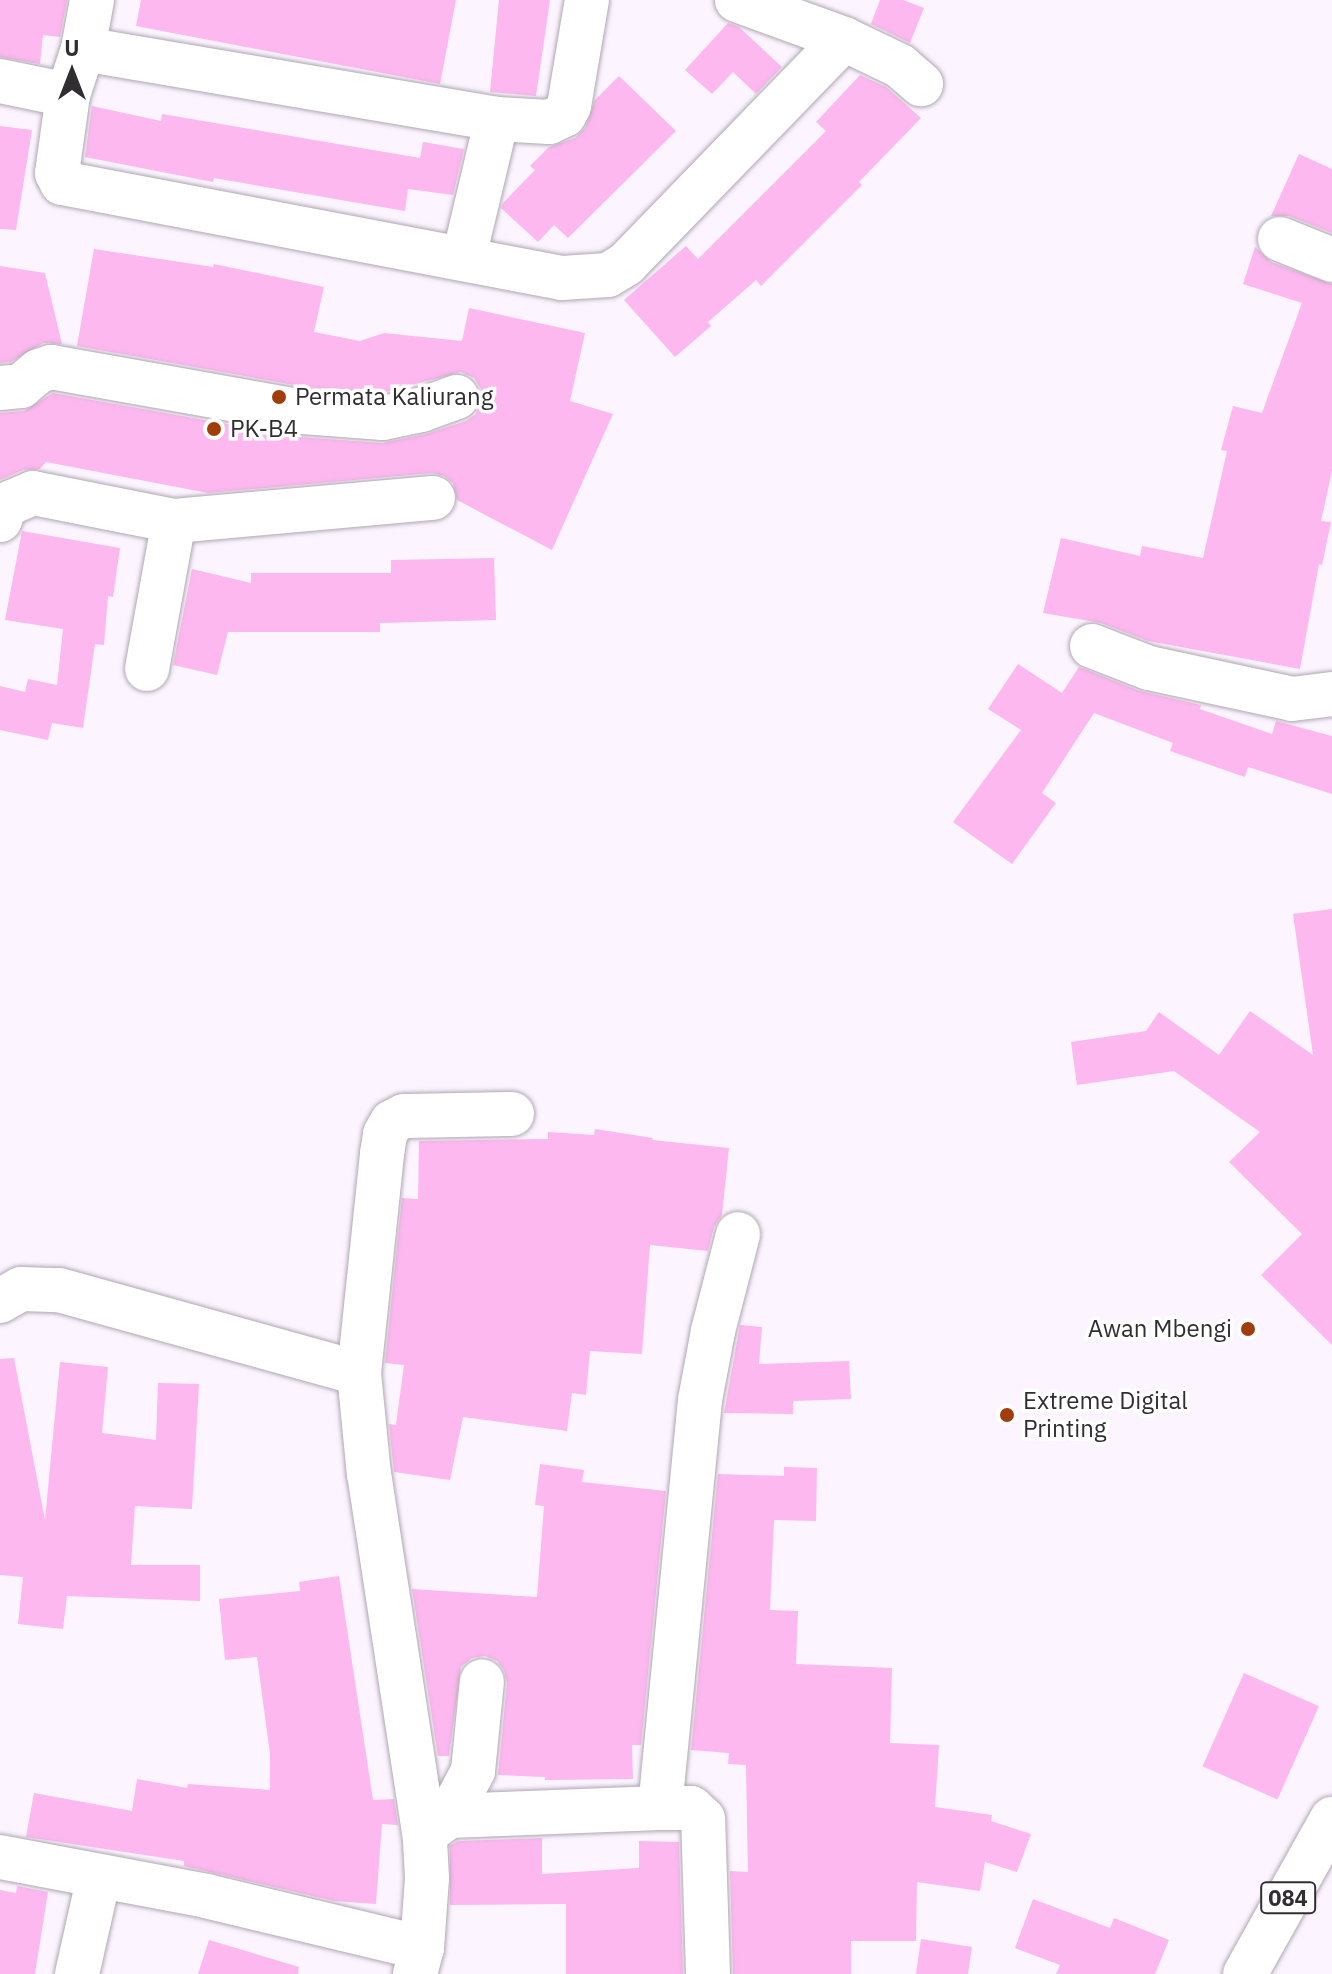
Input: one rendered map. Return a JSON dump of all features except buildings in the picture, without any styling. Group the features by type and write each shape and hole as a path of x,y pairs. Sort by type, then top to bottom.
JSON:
{"street":[{"path":"92,0 83,49 68,95 57,173 69,187 464,257 562,278 608,275 626,264 844,39"},
{"path":"83,49 497,119 549,122 564,115 569,106 587,0"},
{"path":"737,0 844,39 900,66 921,84"},
{"path":"0,81 68,95"},
{"path":"464,257 497,119"},
{"path":"1280,239 1332,260"},
{"path":"0,388 21,386 39,371 51,367 303,412 383,418 421,410 457,397"},
{"path":"0,520 3,510 12,502 33,493 174,521 433,498"},
{"path":"147,669 174,521"},
{"path":"1092,646 1149,668 1292,699 1332,694"},
{"path":"0,1857 206,1896 419,1961 436,1825 369,1475 359,1373 382,1154 385,1134 392,1122 415,1114 512,1114"},
{"path":"660,1808 700,1400 713,1331 738,1234"},
{"path":"0,1301 21,1289 59,1290 359,1373"},
{"path":"436,1825 473,1771 482,1681"},
{"path":"436,1825 691,1808 703,1819 708,1974"},
{"name":"084","path":"1248,1969 1328,1826"},
{"path":"77,1974 99,1876"}],"place":[{"name":"Permata Kaliurang","path":"279,397"},
{"name":"PK-B4","path":"214,429"},
{"name":"Awan Mbengi","path":"1248,1329"},
{"name":"Extreme Digital Printing","path":"1007,1415"}]}
